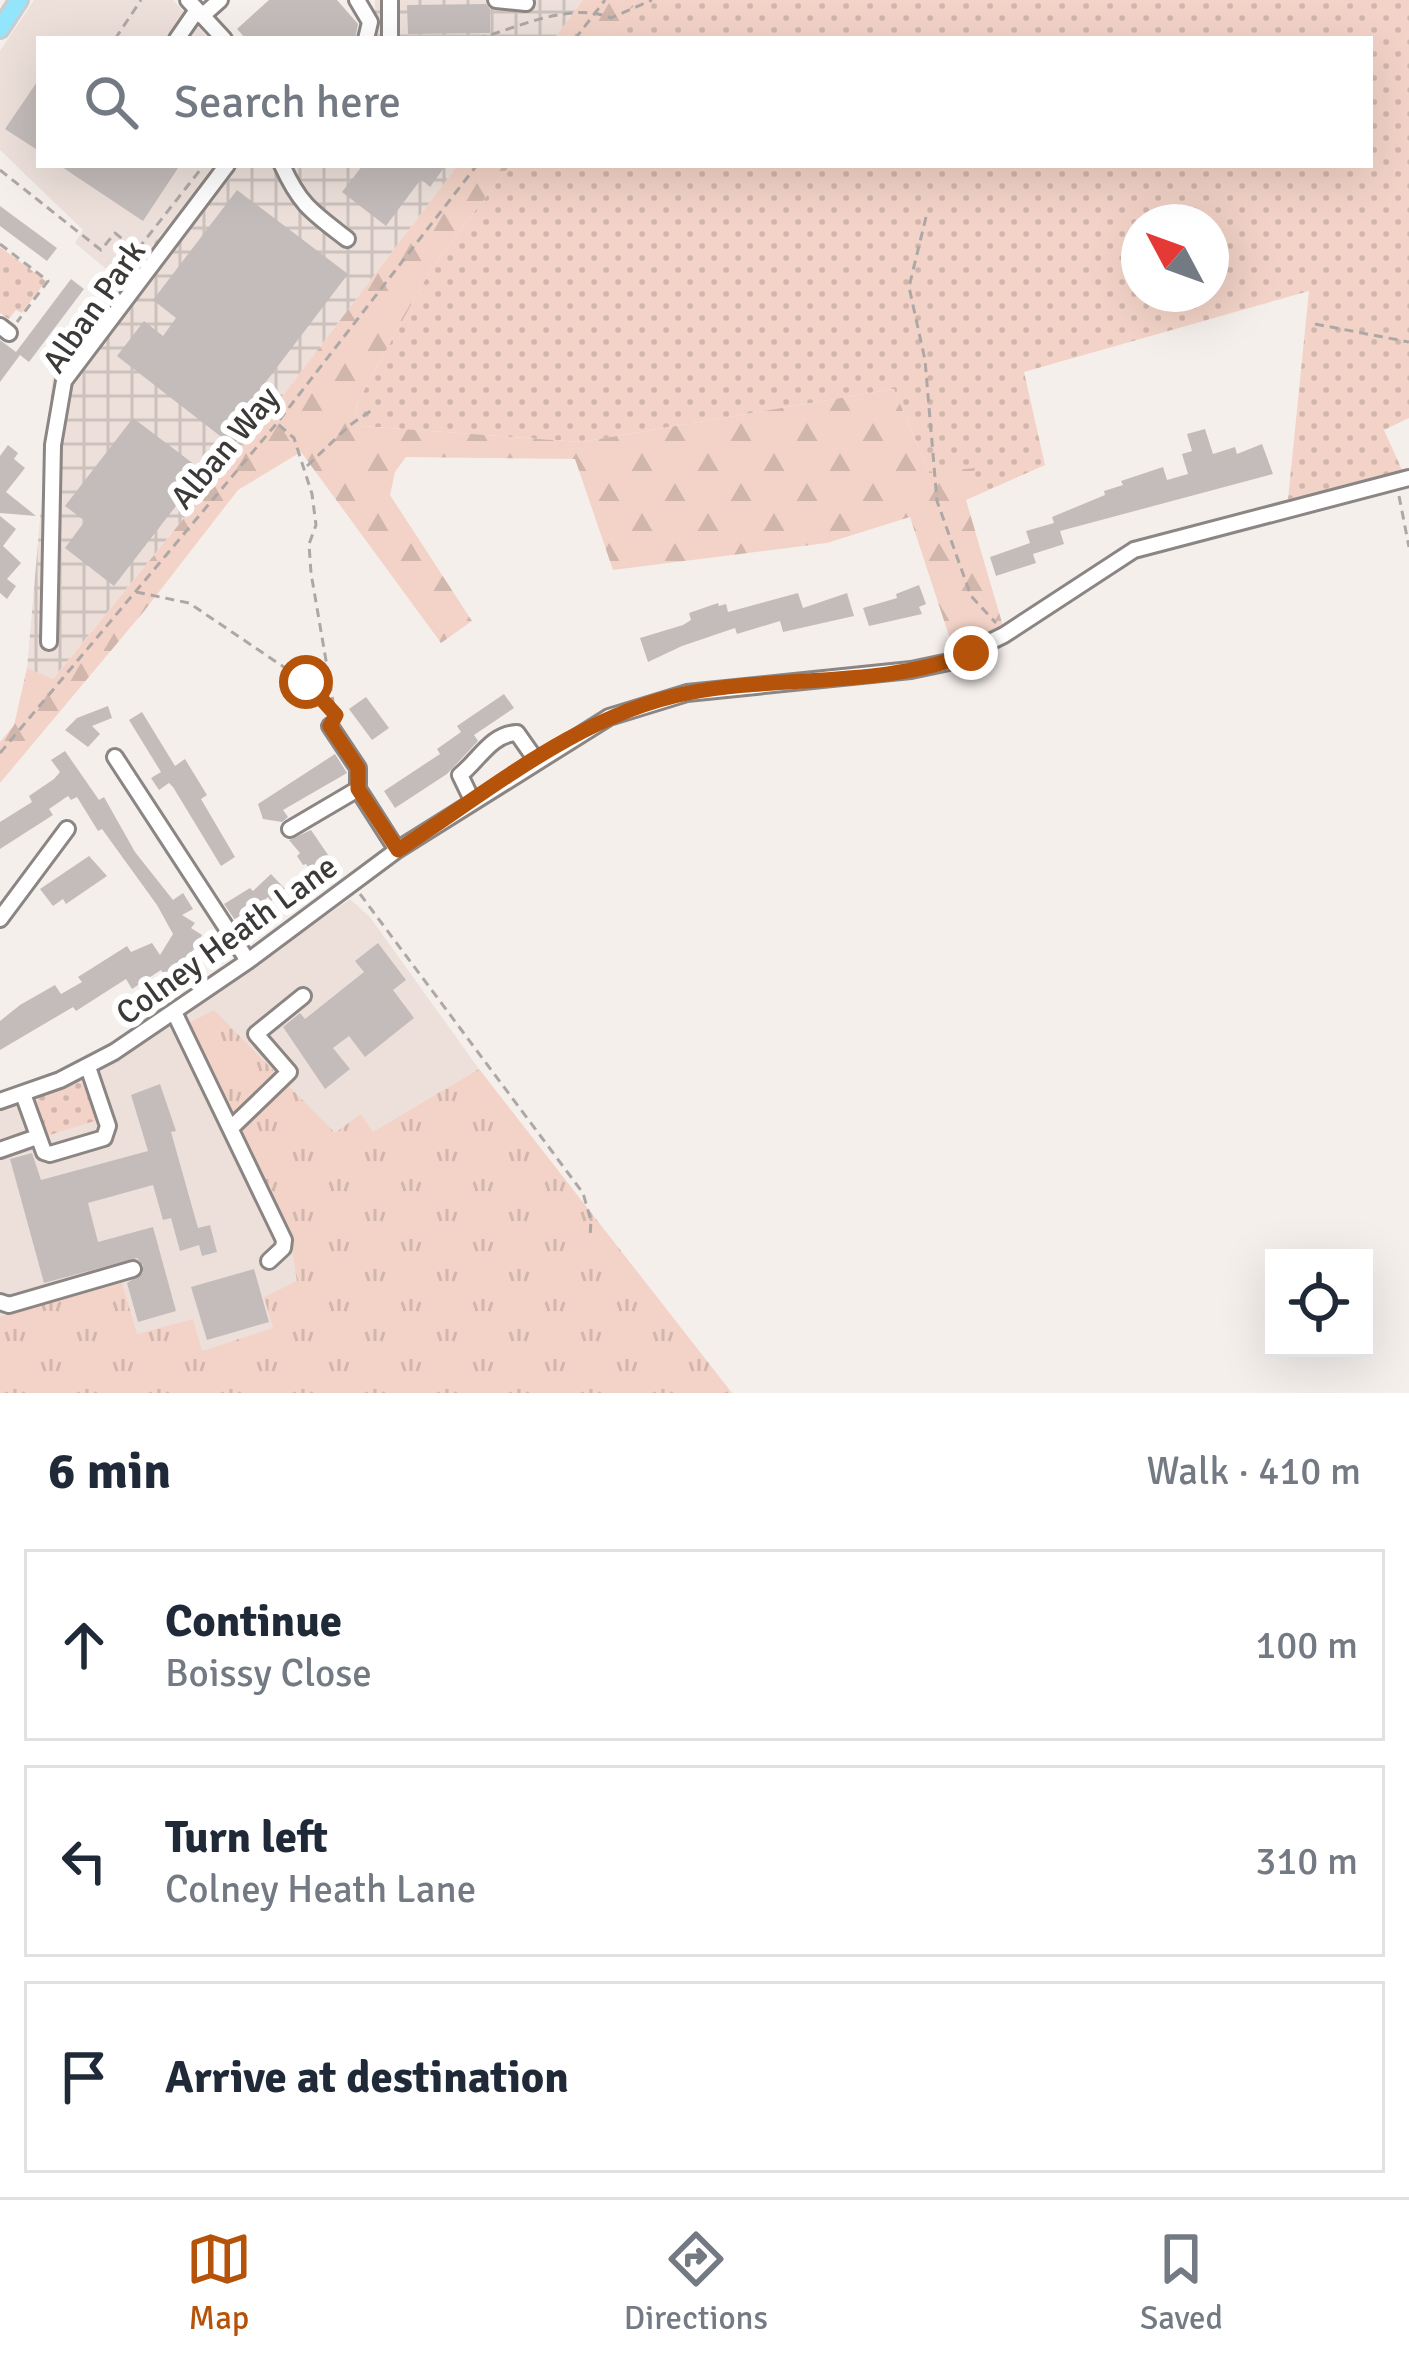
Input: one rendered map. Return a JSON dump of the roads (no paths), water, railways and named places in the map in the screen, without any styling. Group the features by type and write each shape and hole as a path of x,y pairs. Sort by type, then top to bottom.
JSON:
{"main road":[{"path":"0,29 19,0"}],"street":[{"path":"179,36 196,8 220,0"},
{"path":"357,0 370,22 367,36"},
{"path":"390,36 391,0"},
{"path":"496,0 526,3"},
{"path":"196,8 221,36"},
{"name":"Alban Park","path":"49,642 53,446 64,381 225,168"},
{"path":"283,168 293,193 346,239"},
{"name":"Colney Heath Lane","path":"0,1101 88,1067 248,961 398,850 610,717 714,689 930,668 1004,635 1134,550 1402,480"},
{"path":"333,721 358,768 358,789 398,850"},
{"path":"472,802 460,775 484,748 517,733 536,760"},
{"path":"115,757 248,961"},
{"path":"290,829 358,789"},
{"path":"0,920 67,829"},
{"path":"231,1128 289,1072 256,1034 303,996"},
{"path":"174,1012 284,1240 283,1248 269,1262"},
{"path":"23,1094 44,1152 104,1138 109,1132 88,1067"},
{"path":"0,1150 37,1137"},
{"path":"0,1302 9,1305 133,1269"}]}
